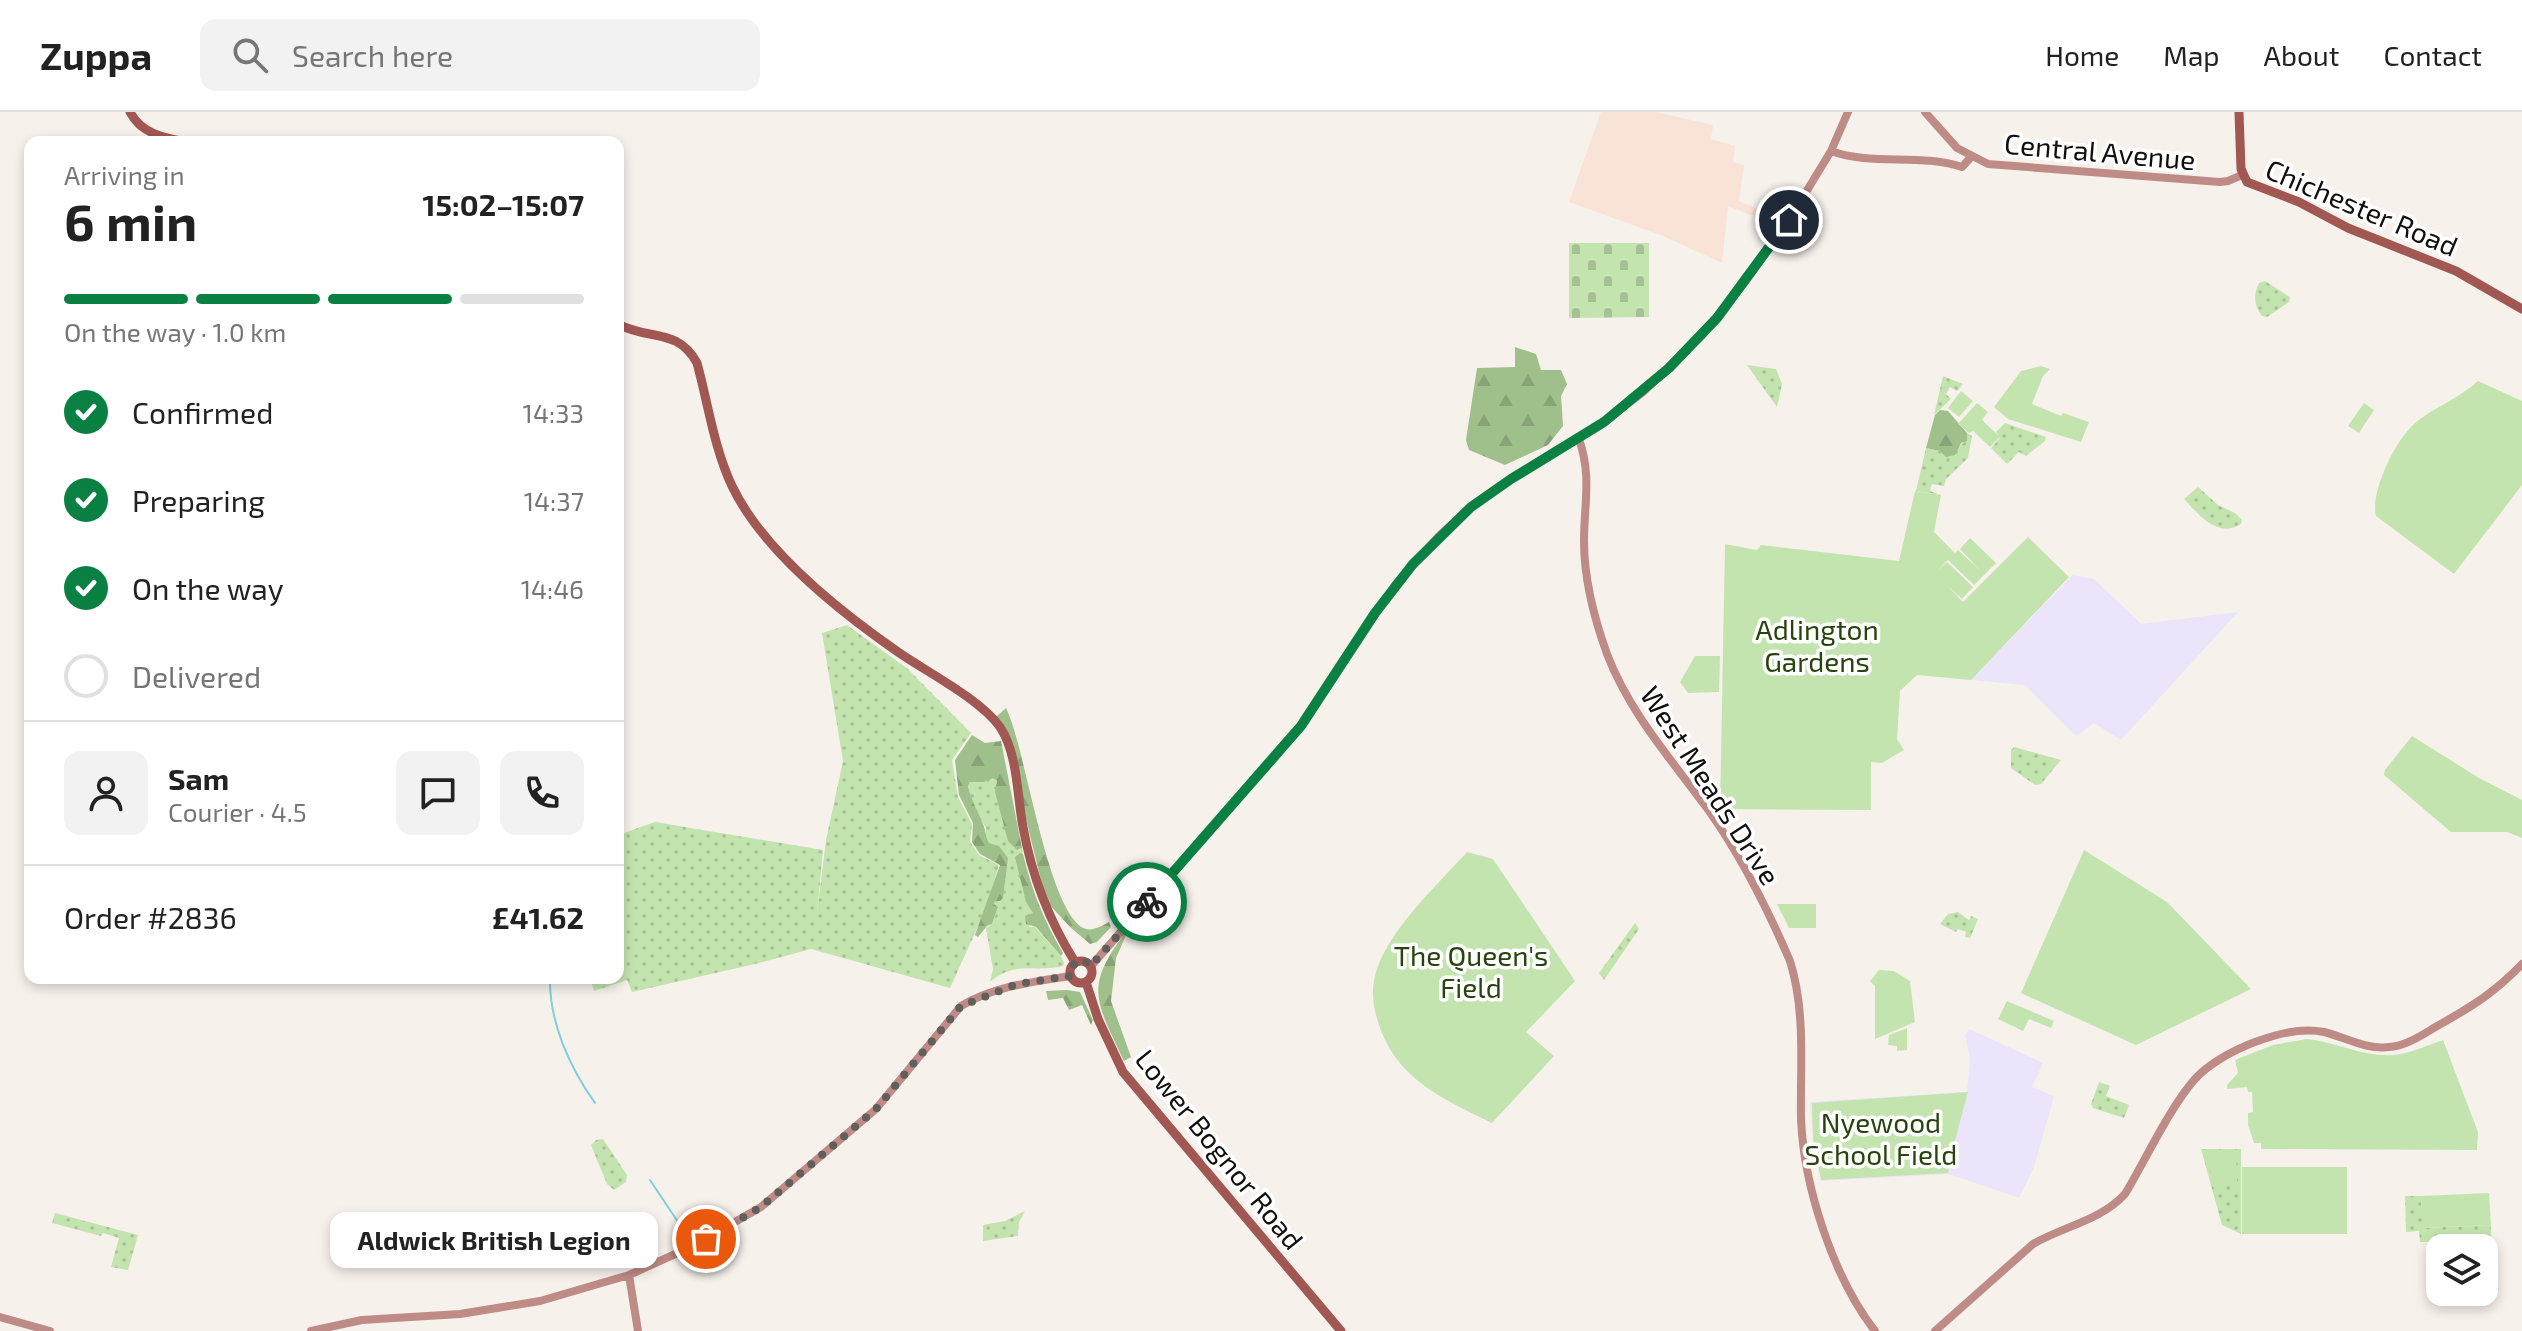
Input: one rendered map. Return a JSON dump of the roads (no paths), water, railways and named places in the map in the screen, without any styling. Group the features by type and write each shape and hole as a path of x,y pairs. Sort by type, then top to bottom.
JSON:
{"main road":[{"path":"130,112 148,131 166,136"},
{"name":"Chichester Road","path":"2239,112 2242,175 2247,182 2299,202 2348,228 2456,271 2522,309"},
{"path":"624,326 674,339 691,353 697,363 732,486 768,538 805,578 850,619 980,707 1001,729 1012,759 1029,857 1040,898 1075,962"},
{"path":"1085,961 1091,966 1091,977 1086,982 1075,982 1070,976 1070,968 1075,962 1085,961"},
{"name":"Lower Bognor Road","path":"1086,982 1098,1019 1123,1072 1341,1331"}],"street":[{"path":"1091,966 1301,726 1375,613 1413,564 1471,507 1579,439 1643,392 1702,335 1789,220 1831,151 1848,112"},
{"name":"Central Avenue","path":"1925,112 1951,157 1971,157 1988,164 2005,166 2207,182 2228,181 2242,175"},
{"path":"1831,151 1848,156 1951,157 1962,167 1971,157"},
{"name":"West Meads Drive","path":"1579,439 1588,484 1585,561 1592,606 1603,641 1612,668 1632,707 1724,836 1790,961 1801,1021 1803,1133 1819,1220 1835,1262 1875,1331"},
{"path":"1937,1330 2033,1244 2107,1212 2116,1204 2195,1079 2212,1066 2263,1040 2303,1030 2328,1033 2373,1047 2398,1046 2483,1001 2522,964"},
{"path":"311,1331 362,1320 424,1318 509,1308 629,1275 706,1239 761,1207 876,1109 961,1006 1017,984 1070,976"},
{"path":"629,1275 638,1331"},
{"path":"0,1317 50,1331"}],"waterway":[{"path":"550,984 553,1011 563,1044 577,1075 595,1103"},
{"path":"650,1180 686,1234"}],"place":[{"name":"Aldwick British Legion","path":"706,1239"}],"park label":[{"name":"Adlington Gardens","path":"1817,645"},
{"name":"The Queen's Field","path":"1471,971"},
{"name":"Nyewood School Field","path":"1881,1138"}]}
